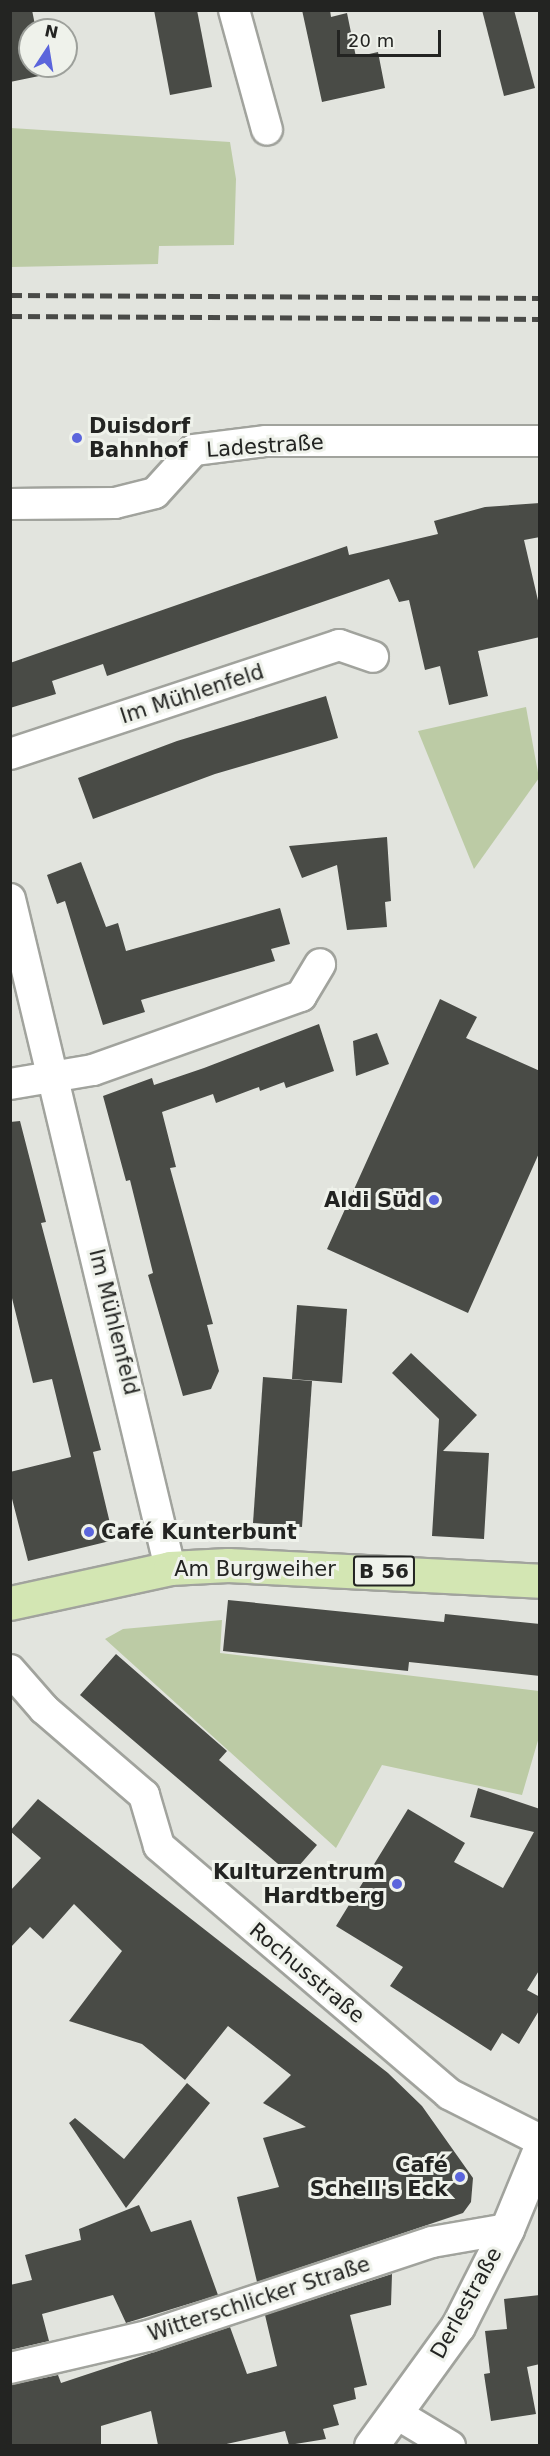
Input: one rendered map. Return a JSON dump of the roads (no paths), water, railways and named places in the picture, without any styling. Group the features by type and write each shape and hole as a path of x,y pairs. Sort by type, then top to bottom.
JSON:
{"main road":[{"name":"Am Burgweiher","path":"10,1603 170,1568 337,1568 540,1581"}],"street":[{"path":"234,10 267,130"},
{"name":"Ladestraße","path":"10,504 115,503 155,493 194,450 266,441 540,441"},
{"name":"Im Mühlenfeld","path":"10,754 339,645 373,657"},
{"name":"Im Mühlenfeld","path":"10,899 170,1568"},
{"path":"10,1084 93,1070 302,996 320,964"},
{"name":"Rochusstraße","path":"10,1670 44,1709 144,1795 159,1846 449,2094 540,2140"},
{"name":"Derlestraße","path":"371,2445 397,2414 458,2326 507,2229 540,2149"},
{"name":"Witterschlicker Straße","path":"10,2368 148,2336 432,2242 507,2229"},
{"path":"397,2414 450,2445"}],"railway":[{"path":"10,295 540,298"},
{"path":"10,316 540,319"}],"place":[{"name":"Duisdorf Bahnhof","path":"77,438"},
{"name":"Aldi Süd","path":"434,1200"},
{"name":"Café Kunterbunt","path":"89,1532"},
{"name":"Kulturzentrum Hardtberg","path":"397,1884"},
{"name":"Café Schell's Eck","path":"460,2177"}]}
